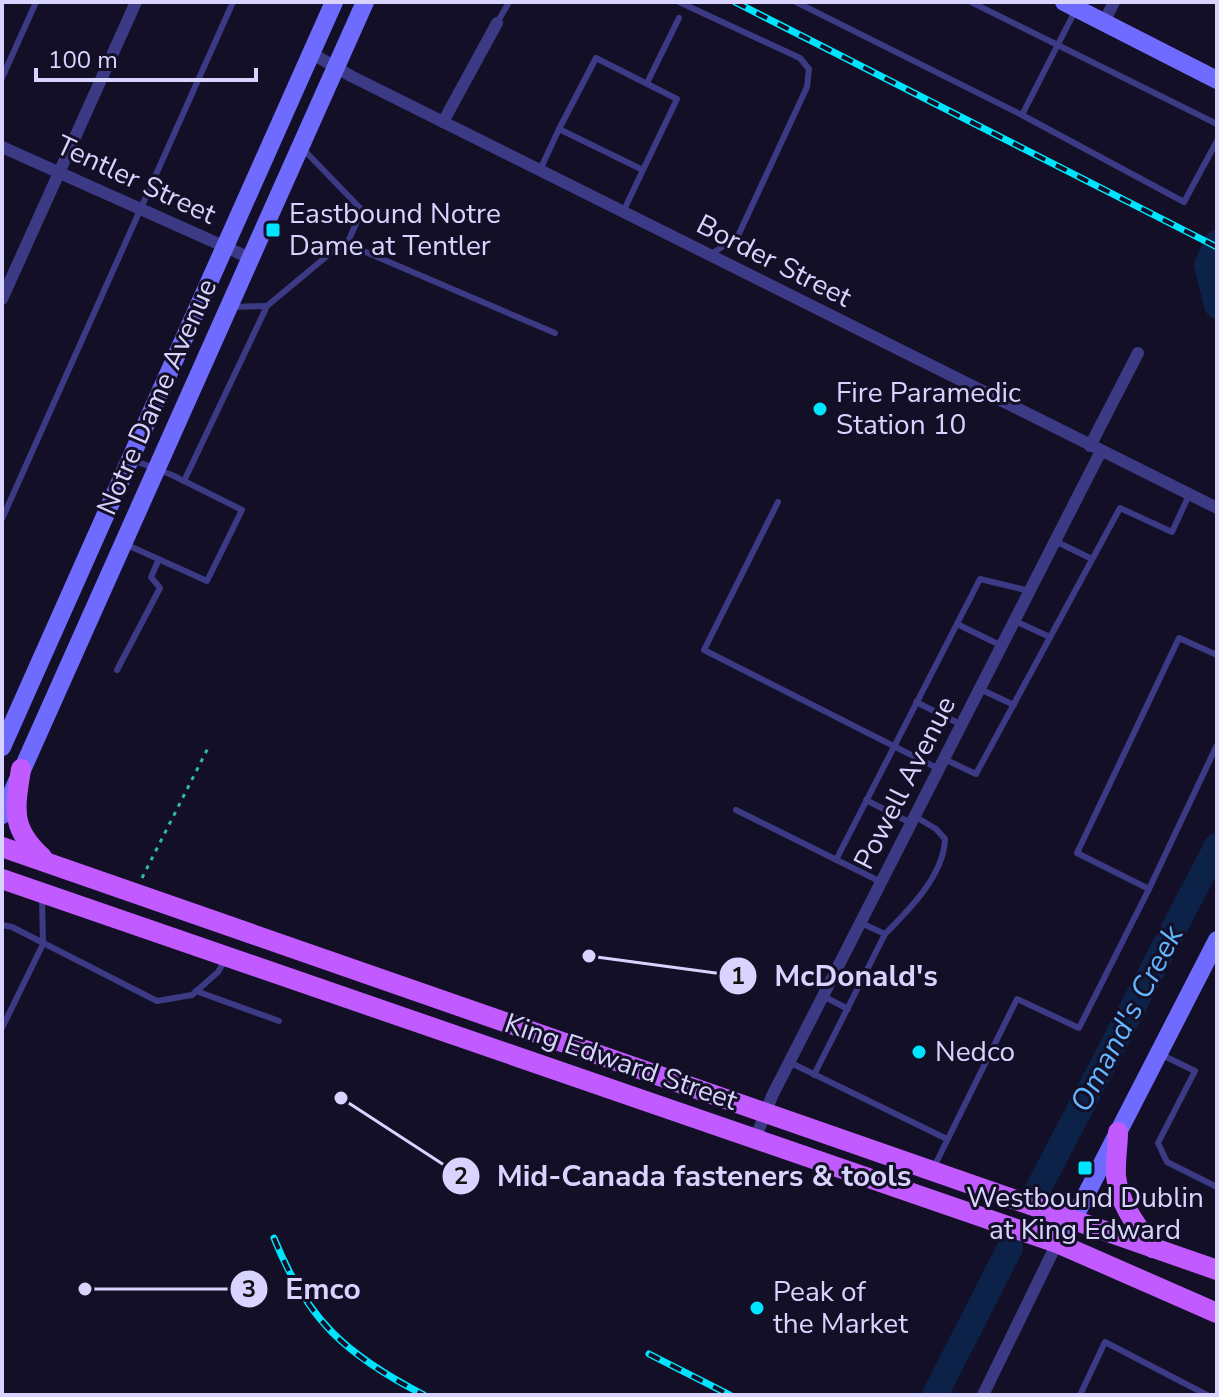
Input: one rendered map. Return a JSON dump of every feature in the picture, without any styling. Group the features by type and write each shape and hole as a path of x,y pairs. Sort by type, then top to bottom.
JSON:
{"main road":[{"name":"Notre Dame Avenue","path":"2,747 334,2"},
{"name":"Notre Dame Avenue","path":"2,815 365,2"},
{"path":"1070,5 1217,80"},
{"path":"21,769 15,807 20,830 26,842 48,862"},
{"name":"King Edward Street","path":"2,847 1217,1270"},
{"name":"King Edward Street","path":"2,879 1057,1243 1217,1313"},
{"path":"1057,1243 1072,1222 1217,940"},
{"path":"580,1078 590,1051"},
{"path":"1118,1132 1116,1176 1123,1202 1153,1248"},
{"path":"902,1189 911,1163"}],"street":[{"path":"2,299 136,2"},
{"path":"1104,22 1114,2"},
{"path":"443,122 497,23"},
{"name":"Border Street","path":"311,53 443,122 1217,508"},
{"name":"Tentler Street","path":"2,147 250,258"},
{"name":"Powell Avenue","path":"756,1137 789,1062 1055,541 1138,353"},
{"path":"983,1395 1057,1243"}],"lane":[{"path":"2,78 36,2"},
{"path":"2,519 233,2"},
{"path":"497,23 509,2"},
{"path":"679,2 800,58 809,69 807,87 737,238 709,255"},
{"path":"796,2 1022,115 1184,202 1217,141"},
{"path":"971,2 1216,122"},
{"path":"1022,115 1059,43 1070,5"},
{"path":"647,83 679,18"},
{"path":"540,170 596,58 647,83 677,99 623,212"},
{"path":"559,129 643,170"},
{"path":"184,481 267,306 333,251 347,244 362,210 301,145"},
{"path":"347,244 555,333"},
{"path":"227,308 267,306"},
{"path":"122,543 207,581 242,510 130,458"},
{"path":"778,502 704,650 894,746 976,774 1120,508 1172,532 1189,495"},
{"path":"1055,541 1092,559"},
{"path":"117,670 160,588 151,577 159,559"},
{"path":"836,860 980,579 1030,591"},
{"path":"1015,621 1050,637"},
{"path":"957,624 1002,646"},
{"path":"1149,889 1077,853 1179,638 1217,655"},
{"path":"980,689 1014,705"},
{"path":"916,702 962,725"},
{"path":"932,1170 1017,999 1079,1028 1217,745"},
{"path":"814,1075 885,934 917,902 944,852 945,839 936,829 866,800"},
{"path":"736,810 881,882"},
{"path":"2,1028 43,944 42,893"},
{"path":"861,923 885,934"},
{"path":"2,925 12,927 157,1001 192,995 218,972 227,957"},
{"path":"196,991 279,1021"},
{"path":"823,996 848,1009"},
{"path":"1158,1053 1195,1071 1158,1143 1167,1162 1217,1187"},
{"path":"789,1062 947,1139"},
{"path":"1080,1395 1105,1342 1207,1395"}],"path":[{"path":"142,878 209,746"}],"waterway":[{"name":"Omand's Creek","path":"1217,243 1207,265 1217,305"},
{"name":"Omand's Creek","path":"1036,1193 1217,846"},
{"name":"Omand's Creek","path":"935,1395 1010,1248"}],"railway":[{"path":"735,2 1217,247"},
{"path":"274,1238 300,1292 332,1332 372,1365 424,1395"},
{"path":"649,1354 730,1395"}],"place":[{"name":"Eastbound Notre Dame at Tentler","path":"273,230"},
{"name":"Fire Paramedic Station 10","path":"820,409"},
{"name":"McDonald's","path":"589,956"},
{"name":"Nedco","path":"919,1052"},
{"name":"Mid-Canada fasteners & tools","path":"341,1098"},
{"name":"Westbound Dublin at King Edward","path":"1085,1168"},
{"name":"Emco","path":"85,1289"},
{"name":"Peak of the Market","path":"757,1308"}]}
